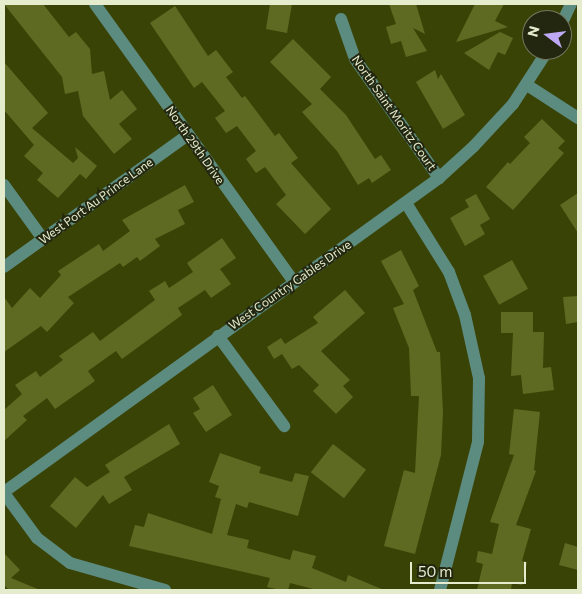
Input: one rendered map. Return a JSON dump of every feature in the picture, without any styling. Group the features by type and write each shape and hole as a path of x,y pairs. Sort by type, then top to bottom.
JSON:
{"street":[{"name":"North 29th Drive","path":"97,5 294,282"},
{"name":"North Saint Moritz Court","path":"341,19 355,59 439,178"},
{"name":"West Country Gables Drive","path":"4,492 439,178 474,146 527,85 542,60"},
{"path":"527,85 578,118"},
{"name":"West Port Au Prince Lane","path":"4,267 188,135"},
{"path":"4,185 43,239"},
{"path":"406,203 449,272 465,315 479,378 478,442 440,590"},
{"path":"218,336 284,426"},
{"path":"4,492 42,542 70,563 165,590"}],"building":[{"path":"4,4 43,4 69,37 76,32 90,49 92,74 104,71 110,100 122,90 137,109 119,124 132,139 114,154 83,116 78,91 65,94 62,77"},
{"path":"270,4 292,4 287,33 266,29"},
{"path":"389,4 416,4 425,34 413,28 427,51 406,57 401,41 391,44 386,27 396,24"},
{"path":"475,4 504,4 495,21 508,27 456,42"},
{"path":"175,6 208,56 216,50 233,72 226,77 242,98 245,96 275,136 279,133 298,158 291,163 331,209 305,234 276,204 286,195 265,167 256,173 246,159 256,151 237,126 226,133 215,118 225,111 202,82 194,88 150,23"},
{"path":"500,32 513,38 505,55 498,52 489,70 464,53"},
{"path":"293,39 331,77 320,89 346,115 375,159 381,155 391,170 372,183 369,178 358,185 337,151 302,112 312,104 270,62"},
{"path":"4,62 48,113 32,128 73,163 78,158 75,147 97,166 86,179 80,174 58,198 37,180 43,173 24,156 34,145 4,110"},
{"path":"435,70 438,79 441,74 465,115 443,129 416,82"},
{"path":"542,119 565,141 558,148 564,153 513,210 486,187 508,162 510,164 530,143 524,137"},
{"path":"185,185 194,202 178,210 185,224 155,239 160,246 140,261 137,257 123,267 120,263 68,297 74,303 47,332 41,326 4,352 4,297 12,308 30,288 40,298 61,275 58,271 99,244 103,251 130,231 122,220"},
{"path":"578,193 578,233 560,205"},
{"path":"476,194 490,219 480,225 485,234 465,246 450,218 469,207 465,200"},
{"path":"222,238 236,258 220,269 231,284 211,298 205,290 178,308 182,315 122,359 116,351 88,371 95,381 55,409 47,398 23,416 27,420 4,441 4,410 22,394 15,385 36,371 40,377 63,360 59,356 93,332 100,341 155,300 149,291 165,281 169,288 193,272 187,263"},
{"path":"401,250 419,286 413,290 437,352 440,352 443,413 441,455 415,554 384,546 404,470 415,473 419,396 411,396 409,348 393,308 404,304 381,261"},
{"path":"512,260 528,289 499,305 483,276"},
{"path":"345,290 365,313 321,351 350,380 343,386 353,397 336,414 313,391 319,385 299,365 292,369 282,354 274,359 267,347 281,338 285,344 318,323 313,317"},
{"path":"578,296 578,322 566,324 563,297"},
{"path":"501,312 533,312 533,332 544,332 543,368 551,367 554,390 523,394 521,375 511,376 513,333 501,333"},
{"path":"213,385 232,415 206,432 193,413 200,409 193,398"},
{"path":"514,409 540,412 534,470 536,471 516,525 531,529 522,561 527,562 522,585 512,583 511,590 477,590 483,564 476,562 478,551 492,554 499,524 490,522 514,455 509,454"},
{"path":"169,424 180,444 124,477 132,490 109,504 103,495 76,528 50,506 75,477 87,487 110,472 105,465"},
{"path":"333,444 366,470 344,498 311,472"},
{"path":"220,453 261,467 259,473 292,482 295,473 309,476 298,516 249,502 247,508 236,504 227,535 249,540 247,548 290,560 293,550 316,556 312,568 346,582 348,575 384,590 317,590 290,583 288,590 281,590 267,587 270,578 129,546 135,525 144,527 148,513 212,534 221,499 215,497 219,486 209,482"},
{"path":"565,543 578,547 578,570 559,565"},
{"path":"4,553 20,570 11,578 40,590 9,590 4,585"}]}
